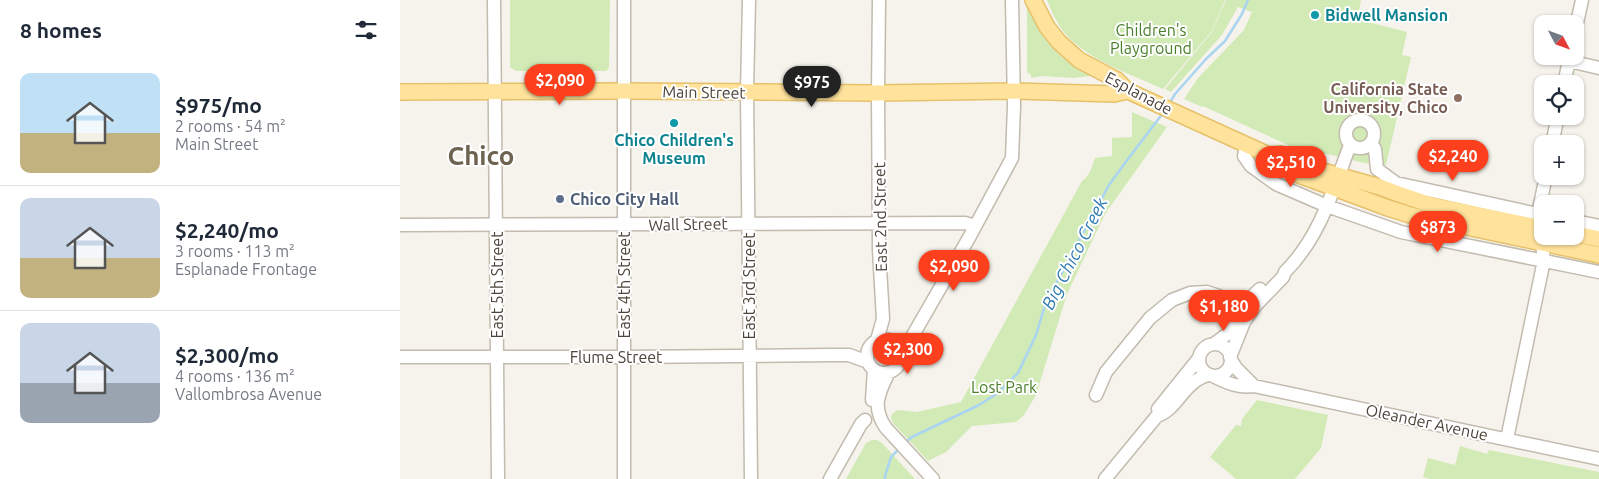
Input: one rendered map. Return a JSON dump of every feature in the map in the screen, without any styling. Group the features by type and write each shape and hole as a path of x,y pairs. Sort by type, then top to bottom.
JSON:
{"main road":[{"name":"Esplanade","path":"1033,0 1047,27 1059,42 1079,60 1117,80 1128,91 1178,114 1270,155 1281,154 1319,170 1336,182 1410,215 1534,224"},
{"name":"Main Street","path":"400,92 878,93 1013,91 1114,94 1128,91"},
{"path":"1584,236 1599,239"},
{"name":"Esplanade","path":"1580,245 1599,255"}],"street":[{"name":"East 5th Street","path":"494,0 498,479"},
{"name":"East 4th Street","path":"624,0 624,479"},
{"name":"East 3rd Street","path":"749,0 747,92 750,479"},
{"name":"East 2nd Street","path":"874,342 883,319 878,93 879,0"},
{"path":"871,366 884,373 898,366 901,356 1012,158 1014,152 1012,0"},
{"path":"1579,15 1582,0"},
{"path":"1584,63 1599,68"},
{"path":"1357,119 1366,120 1373,127 1374,137 1371,143 1368,146 1359,148 1350,145 1345,137 1346,128 1357,119"},
{"path":"1371,143 1375,150 1377,169 1401,186 1534,223"},
{"path":"1246,144 1244,156 1250,166 1276,184 1327,206 1401,232 1599,272"},
{"path":"1157,416 1164,414 1192,382 1224,373 1228,369 1244,322 1256,305 1283,277 1311,240 1327,206 1350,145"},
{"name":"Wall Street","path":"400,225 965,223 975,226"},
{"path":"1584,223 1599,226"},
{"path":"1507,439 1544,260 1543,245"},
{"path":"1105,479 1157,416 1158,408 1199,358 1202,351 1230,332 1247,301 1278,271 1285,272"},
{"path":"1096,395 1106,372 1150,318 1172,300 1190,293 1207,292 1219,296 1240,311"},
{"path":"901,356 900,350 894,341 888,339 874,342 867,353 871,366 872,417 877,428 890,437 917,466 933,479"},
{"name":"Flume Street","path":"833,355 874,342"},
{"path":"1214,344 1226,349 1236,368 1254,386"},
{"name":"Flume Street","path":"400,357 833,355 849,356 871,366"},
{"path":"1199,358 1202,370 1210,376"},
{"path":"889,372 879,392 878,406 883,425 890,437"},
{"name":"Oleander Avenue","path":"1210,376 1243,388 1254,386 1599,459"},
{"path":"830,479 865,420"},
{"path":"917,466 924,479"}],"green space":[{"path":"510,0 610,0 609,68 606,71 516,71 510,67"},
{"name":"Children's Playground","path":"1047,0 1225,0 1212,31 1163,89 1110,65 1084,50 1063,31"},
{"path":"1226,0 1361,0 1358,17 1360,20 1407,32 1402,55 1411,57 1386,165 1364,163 1292,147 1184,99 1198,78 1244,30 1252,12 1238,7 1222,35 1171,92 1165,89 1212,32"},
{"path":"1027,2 1044,36 1055,51 1070,63 1091,74 1091,76 1073,78 1042,76 1031,78 1031,75 1027,72"},
{"name":"Lost Park","path":"1132,112 1167,127 1105,214 1067,294 1036,395 1024,415 1016,422 972,426 946,452 928,461 893,423 892,414 897,410 917,412 961,402 1082,181 1092,168 1095,158 1112,156 1112,138 1132,137"},
{"path":"1257,400 1328,415 1321,448 1295,479 1236,479 1210,457 1236,425 1241,426 1242,419"},
{"path":"872,440 882,443 915,479 846,479 866,443"},
{"path":"1460,446 1487,454 1489,450 1599,472 1599,479 1430,479 1423,477 1428,458 1455,465"}],"waterway":[{"name":"Big Chico Creek","path":"1169,104 1175,94 1206,59 1225,41 1242,14 1248,0"},
{"name":"Big Chico Creek","path":"906,442 912,437 979,405 998,393 1018,373 1036,335 1046,302 1109,185 1163,113"},
{"name":"Big Chico Creek","path":"885,479 891,457 900,448"}],"place":[{"name":"Bidwell Mansion","path":"1315,15"},
{"name":"California State University, Chico","path":"1458,98"},
{"name":"Chico Children's Museum","path":"674,123"},
{"name":"Chico City Hall","path":"560,199"}],"district":[{"name":"Chico","path":"481,155"}]}
